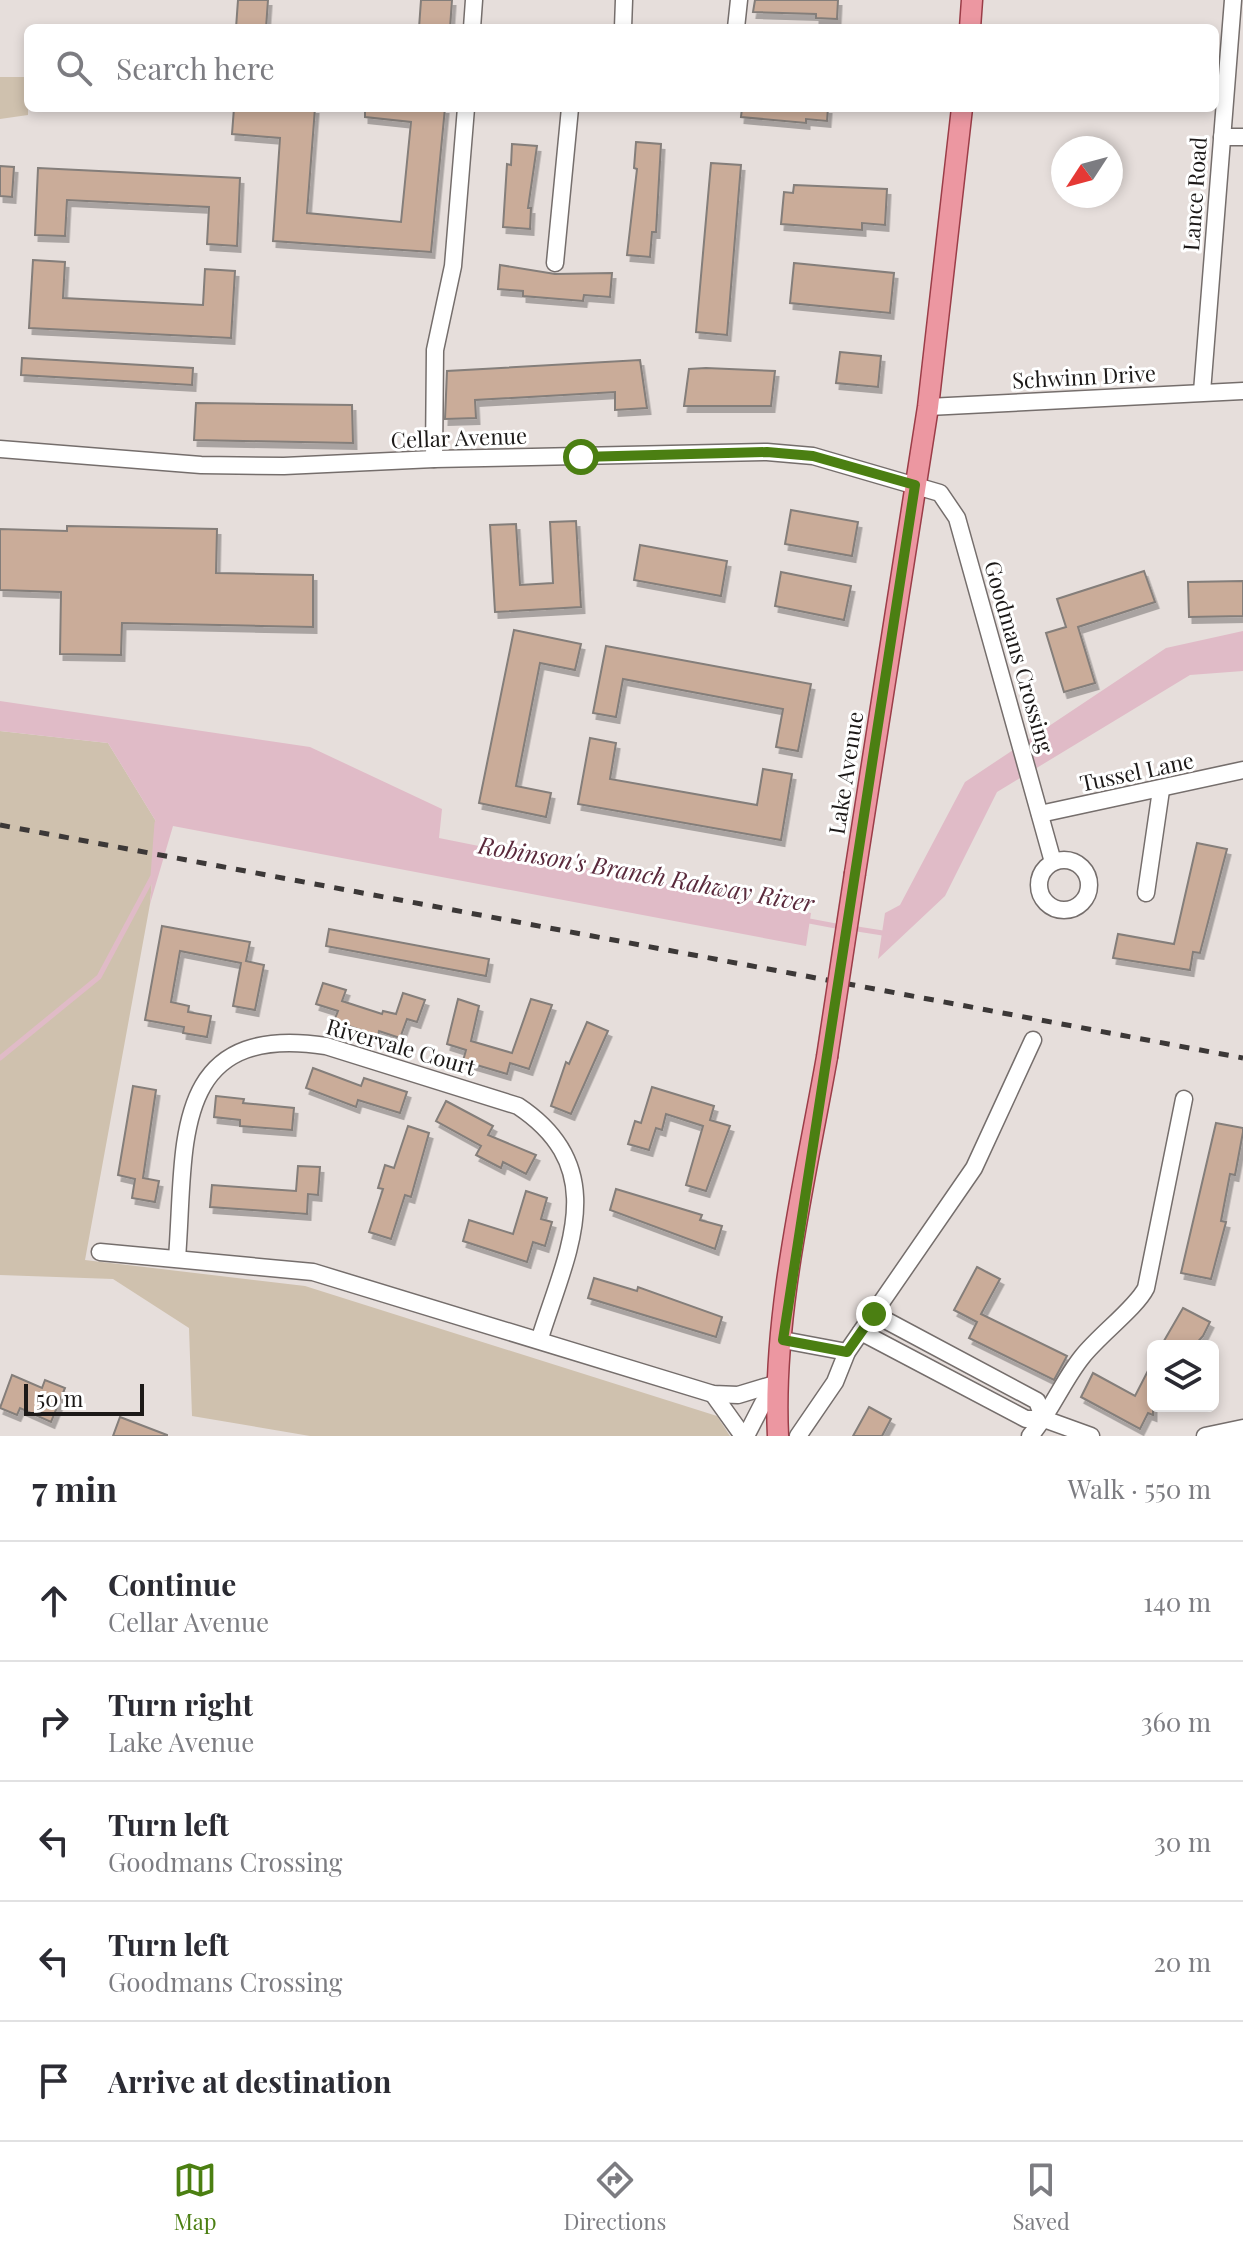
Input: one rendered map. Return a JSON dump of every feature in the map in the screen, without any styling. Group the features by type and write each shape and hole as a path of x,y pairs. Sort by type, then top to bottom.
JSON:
{"main road":[{"path":"970,24 972,0"},
{"name":"Lake Avenue","path":"778,1383 794,1251 928,407 962,112"},
{"path":"778,1383 778,1436"}],"street":[{"path":"472,24 474,0"},
{"path":"623,24 624,0"},
{"path":"736,24 739,0"},
{"name":"Lance Road","path":"1202,392 1233,0"},
{"path":"434,459 435,350 453,266 466,112"},
{"path":"555,263 570,112"},
{"path":"1222,137 1243,137"},
{"name":"Schwinn Drive","path":"928,407 1243,391"},
{"name":"Cellar Avenue","path":"0,449 201,465 284,466 434,459 767,452 813,456 915,485"},
{"name":"Goodmans Crossing","path":"915,485 940,493 957,518 1053,862"},
{"name":"Tussel Lane","path":"1040,814 1243,770"},
{"path":"1146,893 1161,790"},
{"path":"798,1436 835,1382 847,1352 974,1168 1033,1040"},
{"name":"Rivervale Court","path":"177,1258 188,1122 199,1089 228,1058 263,1043 295,1041 326,1046 518,1106 542,1124 559,1145 571,1168 578,1200 571,1237 540,1338"},
{"path":"1030,1436 1044,1419 1079,1360 1106,1328 1140,1299 1146,1288 1184,1099"},
{"path":"100,1252 313,1272 540,1338 713,1394 738,1395 778,1383"},
{"path":"874,1314 1037,1401 1044,1419"},
{"path":"861,1332 1026,1419 1044,1419 1091,1436"},
{"path":"783,1340 847,1352"},
{"name":"Lake Avenue","path":"745,1436 778,1383"},
{"path":"713,1394 745,1436"},
{"path":"1205,1436 1243,1428"}],"shaded area":[{"path":"0,77 24,77 24,112 28,115 0,119"},
{"path":"1243,631 1243,671 1190,675 997,792 945,896 878,959 885,913 900,905 965,782 1166,648"},
{"path":"0,701 310,747 442,809 439,838 811,913 806,946 173,826 150,904 157,823 108,743 0,731"},
{"path":"0,731 108,743 157,823 150,904 85,1260 305,1286 717,1416 730,1436 310,1436 192,1416 189,1328 113,1279 0,1275"}],"building":[{"path":"238,0 268,0 266,24 236,24"},
{"path":"421,0 452,0 450,24 419,24"},
{"path":"755,0 838,0 837,19 816,18 816,14 753,12"},
{"path":"234,112 315,112 307,213 401,222 411,122 365,117 365,112 445,112 431,252 273,241 280,138 232,134"},
{"path":"742,112 828,112 827,121 806,119 806,123 741,117"},
{"path":"636,142 661,144 656,232 652,232 650,257 627,255 637,169 634,168"},
{"path":"512,144 537,146 528,208 531,208 530,229 503,227 507,164 511,165"},
{"path":"711,163 741,165 727,335 696,332"},
{"path":"0,166 14,167 12,197 0,196"},
{"path":"38,168 240,178 237,246 207,244 209,207 67,200 65,236 35,235"},
{"path":"794,185 887,189 885,225 862,223 862,230 781,224 784,192 793,193"},
{"path":"33,260 65,262 63,298 203,305 205,269 235,271 231,338 29,328"},
{"path":"794,263 894,273 890,313 790,303"},
{"path":"500,265 555,274 612,273 610,297 584,295 583,301 523,296 523,291 498,289"},
{"path":"840,352 881,356 878,387 836,383"},
{"path":"22,358 193,368 192,385 21,375"},
{"path":"640,360 647,408 615,410 615,392 475,400 476,418 445,419 447,371"},
{"path":"689,369 775,371 771,406 684,406"},
{"path":"196,403 352,405 353,443 194,440"},
{"path":"791,510 858,522 852,556 785,544"},
{"path":"576,521 581,607 495,612 490,525 516,524 520,585 553,583 550,522"},
{"path":"67,526 217,529 216,573 313,575 313,627 122,623 121,655 60,654 61,592 0,590 0,529 67,531"},
{"path":"640,545 727,561 721,596 634,580"},
{"path":"1144,571 1155,602 1078,627 1095,683 1064,692 1046,633 1066,627 1057,599"},
{"path":"781,572 851,586 844,620 775,606"},
{"path":"1243,581 1243,616 1189,617 1188,582"},
{"path":"514,630 581,644 575,670 540,663 516,786 551,793 546,817 479,803"},
{"path":"606,646 811,684 798,751 776,747 783,709 623,679 616,717 593,713"},
{"path":"590,738 616,743 610,779 757,805 763,769 792,774 781,840 578,804"},
{"path":"1197,843 1227,849 1200,953 1193,952 1190,970 1113,958 1118,934 1174,944"},
{"path":"162,926 250,942 246,961 264,965 255,1010 233,1006 241,963 180,951 171,1002 189,1006 188,1012 211,1016 207,1037 183,1033 184,1027 145,1020"},
{"path":"329,929 489,959 486,976 326,946"},
{"path":"323,983 346,990 342,1001 382,1014 383,1011 396,1014 403,993 425,1000 417,1022 407,1019 400,1038 379,1031 378,1036 334,1021 338,1011 316,1004"},
{"path":"458,999 479,1006 471,1041 512,1053 531,999 552,1005 529,1069 510,1063 507,1074 463,1061 466,1050 447,1044"},
{"path":"587,1022 608,1031 571,1114 551,1106 566,1062 569,1064"},
{"path":"313,1068 361,1086 364,1078 407,1092 400,1113 358,1100 356,1107 306,1088"},
{"path":"133,1086 156,1090 143,1178 159,1181 155,1202 132,1198 135,1179 118,1175"},
{"path":"652,1087 714,1106 710,1120 730,1126 706,1191 686,1185 703,1126 666,1114 662,1130 656,1128 649,1150 628,1144 635,1121 641,1123"},
{"path":"216,1096 244,1099 243,1103 294,1108 292,1130 240,1126 240,1120 214,1117"},
{"path":"446,1101 493,1126 488,1135 536,1155 526,1174 503,1162 501,1168 476,1155 481,1146 436,1121"},
{"path":"1216,1123 1243,1128 1243,1132 1235,1175 1230,1174 1221,1221 1226,1222 1211,1279 1181,1273"},
{"path":"408,1126 429,1133 411,1197 405,1195 391,1239 369,1232 383,1189 378,1188 385,1165 394,1168"},
{"path":"298,1166 320,1167 318,1195 308,1194 307,1214 210,1207 212,1185 296,1191"},
{"path":"616,1189 702,1215 700,1220 722,1226 715,1249 610,1210"},
{"path":"526,1191 547,1198 541,1219 552,1222 545,1246 533,1242 527,1262 463,1241 469,1220 513,1234"},
{"path":"977,1267 1000,1279 981,1314 1067,1356 1054,1380 969,1338 977,1322 954,1310"},
{"path":"594,1278 637,1291 638,1287 722,1317 716,1337 588,1298"},
{"path":"1183,1308 1210,1322 1199,1340 1164,1340"},
{"path":"1093,1373 1135,1396 1147,1373 1147,1412 1153,1412 1153,1415 1148,1413 1140,1429 1081,1397"},
{"path":"12,1375 42,1388 45,1380 65,1388 51,1422 20,1408 17,1415 0,1408"},
{"path":"869,1407 891,1419 882,1436 853,1436"},
{"path":"120,1417 167,1435 167,1436 113,1436"}],"waterway":[{"path":"0,1058 99,977 153,876 157,823"},
{"name":"Robinson's Branch Rahway River","path":"804,920 841,927"},
{"name":"Robinson's Branch Rahway River","path":"851,928 889,934"}],"railway":[{"path":"0,825 1243,1058"}],"route":[{"path":"581,457 767,452 813,456 915,485 794,1251 783,1340 847,1352 874,1314"}]}
